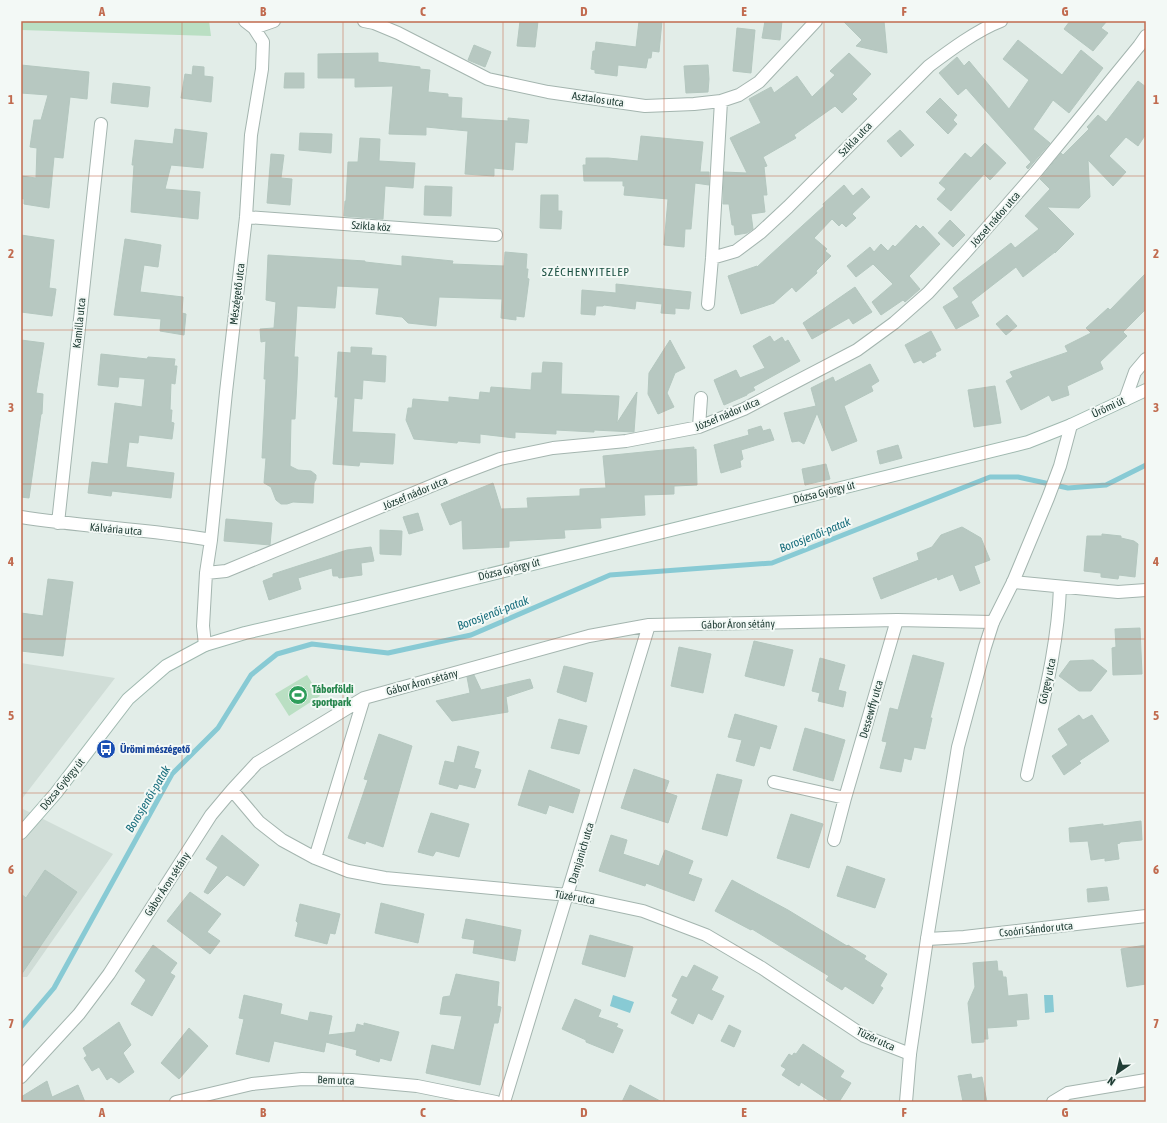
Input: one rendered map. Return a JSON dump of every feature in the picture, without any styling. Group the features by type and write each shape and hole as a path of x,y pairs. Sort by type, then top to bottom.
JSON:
{"street":[{"path":"250,24 274,21"},
{"name":"Asztalos utca","path":"364,21 374,23 398,33 488,79 548,92 645,106 694,104 721,101 739,94 759,82 816,21"},
{"name":"Szikla utca","path":"712,258 736,251 760,233 929,66 981,31 1001,21"},
{"name":"Mészégető utca","path":"206,573 211,540 246,217 251,135 262,69 262,42 250,24"},
{"name":"József nádor utca","path":"206,573 226,571 455,476 500,459 553,448 626,441 699,427 744,408 857,350 894,323 928,293 964,254 1041,166 1146,36"},
{"path":"708,304 721,101"},
{"name":"Kamilla utca","path":"58,523 101,124"},
{"name":"Szikla köz","path":"246,217 496,236"},
{"path":"1125,400 1135,372 1146,359"},
{"name":"Ürömi út","path":"1071,425 1146,390"},
{"path":"699,427 701,398"},
{"path":"906,1102 910,1054 958,747 993,622 1048,498 1060,466 1071,425"},
{"name":"Dózsa György út","path":"21,833 56,794 128,699 166,666 205,645 245,633 358,607 641,536 1028,442 1071,425"},
{"name":"Kálvária utca","path":"21,517 58,523 180,534 211,540"},
{"path":"205,645 203,626 206,573"},
{"path":"1012,582 1118,592 1146,590"},
{"name":"Görgey utca","path":"1027,775 1051,663 1060,610 1060,587"},
{"name":"Gábor Áron sétány","path":"21,1077 75,1019 109,974 211,814 232,790 257,763 364,698 589,636 649,626 897,620 993,622"},
{"name":"Dessewffy utca","path":"834,840 897,620"},
{"name":"Damjanich utca","path":"504,1102 649,626"},
{"path":"315,858 364,698"},
{"path":"774,782 845,798"},
{"name":"Tüzér utca","path":"232,790 259,822 282,840 315,858 348,871 386,878 568,895 643,911 706,935 762,968 864,1036 910,1054"},
{"name":"Csoóri Sándor utca","path":"927,939 964,937 1146,916"},
{"name":"Bem utca","path":"176,1102 252,1084 302,1079 352,1080 417,1086 496,1102"},
{"path":"1053,1102 1068,1093 1146,1080"}],"shaded area":[{"path":"21,663 115,678 21,800"},
{"path":"21,808 113,854 27,977 21,977"}],"green space":[{"path":"21,21 209,21 211,36 21,30"},
{"name":"Táborföldi sportpark","path":"307,675 320,696 289,716 275,694"}],"water":[{"path":"613,995 634,1002 630,1013 610,1006"},
{"path":"1044,995 1053,995 1054,1012 1045,1013"}],"building":[{"path":"520,21 538,21 535,47 517,46"},
{"path":"639,21 662,21 659,52 652,51 651,58 648,58 646,68 618,65 617,76 595,73 595,70 591,69 593,51 595,51 596,42 636,47"},
{"path":"765,21 782,21 780,40 762,38"},
{"path":"843,21 884,21 887,53 856,46 862,40"},
{"path":"1070,21 1107,21 1101,28 1108,33 1093,51 1064,29"},
{"path":"737,28 755,30 751,73 733,71"},
{"path":"1018,40 1062,75 1081,50 1103,68 1069,113 1053,100 1033,129 1050,143 1028,169 1026,167 1031,162 966,88 958,95 939,73 957,57 964,66 969,61 1009,109 1029,80 1003,59"},
{"path":"474,45 491,52 485,67 468,60"},
{"path":"378,53 378,62 420,67 420,69 430,70 428,92 448,94 448,97 462,98 461,118 508,121 508,118 529,120 527,143 515,142 513,170 494,168 494,176 465,174 468,131 426,127 426,135 389,134 393,86 355,87 355,78 318,78 318,54"},
{"path":"849,53 871,74 852,94 857,99 842,113 835,106 794,135 796,138 763,157 767,166 764,167 767,195 763,195 765,212 751,214 753,229 747,233 735,235 729,204 723,204 724,172 747,173 730,138 761,123 749,99 771,87 774,93 797,76 812,97 835,75 830,71"},
{"path":"21,65 89,72 87,99 70,97 63,158 54,157 49,208 24,204 24,199 21,198 21,176 36,178 37,148 30,147 34,120 41,120 48,95 21,93"},
{"path":"708,65 708,92 686,93 684,66"},
{"path":"193,66 204,67 204,76 213,77 211,102 181,98 185,74 192,75"},
{"path":"285,73 304,73 304,88 284,88"},
{"path":"1138,81 1146,87 1146,134 1138,146 1126,137 1109,156 1126,172 1113,186 1088,160 1090,197 1079,208 1047,207 1074,234 1055,253 1023,277 1016,267 971,302 979,316 956,329 943,307 959,297 953,288 1011,243 1015,248 1039,229 1025,216 1050,189 1040,179 1061,153 1063,155 1089,129 1087,127 1098,115 1106,122"},
{"path":"113,83 150,87 148,107 111,103"},
{"path":"940,98 957,115 953,120 957,124 948,134 926,112"},
{"path":"175,129 207,133 203,168 171,165 165,189 200,192 198,219 131,212 134,165 132,165 135,140 173,144"},
{"path":"900,130 914,145 901,157 887,141"},
{"path":"300,133 332,134 331,153 299,150"},
{"path":"641,136 703,142 700,172 709,172 709,185 695,183 691,229 685,229 684,247 664,245 668,199 624,195 625,186 623,186 623,181 584,181 583,165 586,165 586,158 608,158 638,161"},
{"path":"360,138 380,139 379,161 415,163 413,188 385,186 383,219 344,216 348,162 358,162"},
{"path":"985,143 1006,163 990,180 984,174 951,211 937,199 946,189 939,183 965,153 971,158"},
{"path":"271,154 284,155 281,178 292,179 290,205 267,203"},
{"path":"844,185 853,196 862,188 870,197 852,214 856,218 846,227 842,223 839,226 832,219 814,238 827,249 825,251 831,256 816,271 817,273 796,292 792,287 774,303 741,314 728,276 757,267 824,206 823,204"},
{"path":"425,186 452,187 451,216 424,215"},
{"path":"541,195 558,195 558,211 562,211 561,229 540,228"},
{"path":"950,220 965,235 953,247 938,233"},
{"path":"916,225 920,229 923,226 940,244 909,276 920,289 905,302 903,300 881,315 872,302 893,284 873,264 856,277 847,266 870,247 874,252 881,244 888,251 893,245 895,247"},
{"path":"21,235 54,240 49,288 56,289 52,316 21,312"},
{"path":"125,239 161,245 158,267 144,265 140,292 183,297 182,313 186,314 184,335 160,331 161,319 114,315"},
{"path":"505,252 527,254 526,269 528,269 527,278 529,279 524,317 516,316 516,320 501,318 502,299 439,297 436,326 408,323 402,317 376,314 379,288 337,286 335,308 297,306 294,357 298,357 297,381 295,419 291,419 290,466 298,470 311,471 316,475 316,479 314,483 313,503 293,502 281,504 276,500 271,487 264,483 266,458 262,458 266,379 264,379 266,341 261,342 260,329 274,328 276,302 266,300 268,255 365,261 402,266 402,256 453,261 452,264 504,266"},
{"path":"1146,273 1146,309 1123,332 1127,336 1100,362 1103,369 1067,386 1069,395 1052,401 1049,395 1021,410 1006,381 1013,377 1010,372 1068,352 1065,346 1091,333 1086,328 1108,308 1110,310"},
{"path":"616,284 691,292 689,309 675,308 675,314 661,313 662,304 636,301 635,309 604,305 596,306 595,315 581,314 582,290 616,293"},
{"path":"855,287 872,312 853,324 849,318 812,339 803,323"},
{"path":"1007,315 1017,326 1006,335 996,324"},
{"path":"931,331 941,350 935,353 936,356 923,363 921,360 914,363 905,345"},
{"path":"770,336 774,342 782,337 785,342 788,340 800,361 753,387 755,390 747,395 724,405 714,380 736,370 740,378 765,368 753,346"},
{"path":"21,340 44,343 36,393 43,394 42,414 29,498 21,497"},
{"path":"670,340 685,368 675,373 667,393 674,407 658,414 648,394 649,373"},
{"path":"351,347 372,348 371,355 386,356 385,382 363,380 362,399 354,398 352,432 395,434 393,464 360,462 359,466 333,464 338,397 335,397 338,352 351,353"},
{"path":"101,354 147,359 148,357 175,359 174,366 177,366 175,384 171,383 170,410 172,410 171,422 174,423 172,439 139,435 138,443 129,442 126,467 174,473 171,498 112,491 111,496 88,493 92,462 108,464 115,403 142,407 145,379 119,377 118,387 98,385"},
{"path":"543,362 562,363 561,394 619,396 617,423 637,392 634,432 556,430 556,434 515,432 515,438 480,434 480,443 458,441 457,443 414,439 406,420 408,408 412,408 413,399 449,402 449,397 479,400 480,392 490,393 491,387 531,390 532,373 542,373"},
{"path":"870,364 879,381 871,386 873,391 844,406 857,441 832,451 817,413 804,444 799,441 792,442 784,413 816,406 811,388 833,377 835,382"},
{"path":"995,386 1001,423 974,427 968,390"},
{"path":"761,426 763,431 770,429 774,440 741,450 743,459 740,461 741,467 721,473 714,445 749,435 748,430"},
{"path":"898,445 902,458 880,464 877,451"},
{"path":"694,447 694,450 696,449 697,485 674,486 674,494 644,495 645,515 600,518 601,528 564,530 565,538 509,541 509,547 463,549 462,520 450,525 441,504 493,483 501,509 528,508 527,498 580,496 580,489 606,488 603,456"},
{"path":"826,464 830,479 805,485 802,469"},
{"path":"418,513 423,530 409,534 403,517"},
{"path":"226,519 272,523 270,545 224,541"},
{"path":"962,527 981,538 990,560 974,566 980,583 960,591 953,574 938,580 937,577 881,599 873,578 919,560 917,553 932,547 941,535"},
{"path":"380,530 402,531 401,555 380,554"},
{"path":"1102,534 1121,536 1121,538 1134,541 1138,544 1135,577 1119,575 1118,579 1101,577 1101,573 1084,571 1087,536 1102,536"},
{"path":"371,547 374,561 361,563 362,575 339,578 338,576 333,576 332,568 298,578 301,589 269,600 263,581 273,577 273,574 347,550"},
{"path":"48,579 73,582 63,656 21,651 21,613 43,616"},
{"path":"1140,628 1142,674 1113,675 1112,648 1116,647 1115,629"},
{"path":"754,641 793,650 784,686 745,676"},
{"path":"679,647 711,654 703,693 671,686"},
{"path":"913,655 944,663 930,718 932,718 925,749 914,747 911,760 904,758 901,772 880,768 887,742 882,741 890,708 898,710"},
{"path":"820,658 845,665 838,690 846,692 843,707 818,701 820,693 812,691"},
{"path":"1093,660 1107,671 1091,691 1079,691 1059,676 1070,661"},
{"path":"564,666 593,673 586,702 557,692"},
{"path":"474,675 481,690 530,679 533,688 506,697 508,712 452,721 436,701 470,693 467,677"},
{"path":"735,714 777,726 770,749 760,746 754,766 736,761 742,740 728,737"},
{"path":"1079,715 1083,720 1092,715 1109,741 1079,761 1081,763 1064,775 1052,756 1068,745 1058,729"},
{"path":"559,719 587,726 579,754 551,748"},
{"path":"805,728 845,740 833,781 793,770"},
{"path":"379,734 412,746 383,847 366,841 365,844 348,838 368,780 364,779"},
{"path":"458,746 479,752 474,768 481,770 475,788 459,784 457,789 439,784 445,761 454,763"},
{"path":"634,769 669,781 665,792 677,796 668,823 621,808"},
{"path":"529,770 580,790 573,813 549,805 546,814 518,805"},
{"path":"717,774 742,780 727,836 702,829"},
{"path":"431,813 469,824 459,857 436,851 433,856 418,852"},
{"path":"791,814 823,824 809,868 777,858"},
{"path":"1141,821 1142,840 1120,842 1117,844 1119,859 1105,861 1105,858 1091,860 1088,841 1070,842 1069,828 1103,824 1103,826"},
{"path":"222,835 259,865 244,886 227,875 208,894 204,892 218,867 206,859"},
{"path":"611,835 627,840 623,854 659,866 665,850 693,861 688,874 702,879 694,901 646,883 645,886 599,871"},
{"path":"847,866 885,879 875,908 837,896"},
{"path":"45,870 77,892 21,975 21,894 26,898"},
{"path":"732,880 788,910 847,946 848,945 866,956 864,959 887,974 880,986 883,988 873,1004 845,986 842,990 826,980 829,976 752,929 751,930 715,911"},
{"path":"1107,887 1109,900 1088,902 1087,889"},
{"path":"190,892 221,914 207,932 220,941 210,954 167,921"},
{"path":"381,903 424,914 418,943 375,933"},
{"path":"300,904 340,914 335,934 330,933 327,944 295,936 298,923 296,921"},
{"path":"466,919 521,930 515,961 473,953 475,940 462,938"},
{"path":"590,935 633,947 625,977 582,964"},
{"path":"153,945 177,963 170,973 175,976 152,1016 131,1004 146,980 135,971"},
{"path":"1146,945 1146,984 1127,987 1121,949"},
{"path":"997,961 998,971 1002,971 1003,977 1006,977 1008,996 1027,994 1029,1019 1016,1020 1017,1026 987,1028 988,1039 984,1039 984,1042 972,1043 968,1003 975,987 973,963"},
{"path":"694,965 718,977 711,990 724,996 712,1020 698,1013 693,1024 671,1013 678,999 672,996 682,976 687,978"},
{"path":"456,974 499,982 497,1006 501,1007 498,1023 494,1023 480,1085 426,1073 432,1045 454,1050 462,1016 440,1014 443,997 450,996"},
{"path":"244,995 282,1004 280,1014 308,1021 310,1012 332,1016 328,1035 355,1032 357,1024 364,1026 364,1023 399,1032 391,1061 380,1058 379,1062 356,1055 357,1050 326,1042 324,1052 274,1041 269,1062 236,1054 244,1019 239,1018"},
{"path":"575,999 601,1010 598,1017 618,1024 616,1027 623,1030 613,1053 586,1042 586,1040 562,1029"},
{"path":"119,1022 131,1045 123,1053 134,1072 119,1083 111,1077 107,1080 99,1067 92,1071 84,1058 87,1056 83,1048"},
{"path":"729,1025 741,1031 734,1047 721,1041"},
{"path":"189,1028 208,1046 179,1079 161,1063"},
{"path":"803,1044 844,1071 840,1077 851,1083 839,1102 831,1102 801,1082 799,1086 782,1075 786,1069 781,1066 789,1054 792,1056 794,1053 796,1054"},
{"path":"971,1074 972,1079 982,1077 987,1102 963,1102 958,1076"},
{"path":"47,1081 52,1097 78,1085 85,1102 21,1102 21,1097"},
{"path":"630,1085 662,1102 622,1102"}],"waterway":[{"name":"Borosjenői-patak","path":"21,1027 54,988 172,774 218,728 251,675 277,654 312,644 388,653 471,635 610,575 772,563 990,477 1018,477 1068,488 1106,485 1146,465"}],"place":[{"name":"Táborföldi sportpark","path":"298,695"},
{"name":"Ürömi mészégető","path":"106,749"}],"district":[{"name":"SZÉCHENYITELEP","path":"586,272"}]}
